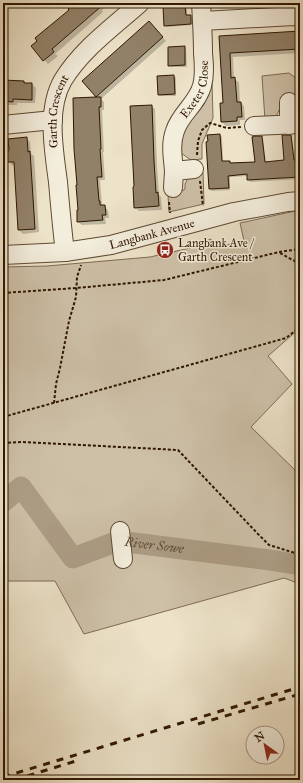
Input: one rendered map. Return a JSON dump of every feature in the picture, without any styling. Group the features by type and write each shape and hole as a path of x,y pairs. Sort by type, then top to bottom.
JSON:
{"street":[{"name":"Garth Crescent","path":"72,251 53,140 53,120 59,90 71,68 88,48 140,3"},
{"path":"202,12 300,17"},
{"name":"Exeter Close","path":"173,179 172,146 175,130 178,123 198,97 204,79 202,12"},
{"path":"254,126 295,125 289,102"},
{"path":"3,124 53,120"},
{"path":"173,179 194,169"},
{"name":"Langbank Avenue","path":"3,255 72,251 111,245 234,212 300,201"},
{"path":"120,531 123,559"}],"path":[{"path":"205,219 198,168 194,169 198,141 202,130 210,123 227,128 254,126"},
{"path":"170,229 168,189 173,179"},
{"path":"3,292 76,288 164,280 279,252 300,249"},
{"path":"54,403 56,384 69,321 76,297 77,277 81,266 72,251"},
{"path":"279,252 300,264"},
{"path":"3,417 286,338 300,327"},
{"path":"3,443 23,442 178,450 270,545 295,554 300,553"}],"shaded area":[{"path":"289,73 300,81 300,114 282,102 275,116 265,120 262,76"},
{"path":"212,81 213,118 202,144 202,159 191,160 181,153 178,147 191,115"},
{"path":"203,172 204,204 169,212 168,195 184,190 189,176"},
{"path":"300,210 300,328 268,356 292,384 251,427 300,475 300,584 284,578 84,634 55,581 3,581 3,267 47,266 150,257 190,248 211,239 214,248 244,241 240,223"}],"building":[{"path":"75,3 105,3 52,49 54,52 43,61 31,46 37,41 35,38 69,10 68,9"},
{"path":"185,6 186,15 191,15 191,24 164,26 163,7"},
{"path":"149,21 163,37 96,97 82,81"},
{"path":"300,31 300,49 230,53 231,78 235,77 237,102 241,102 242,117 237,117 237,121 221,122 220,103 223,103 219,36"},
{"path":"185,46 185,65 168,66 168,47"},
{"path":"174,75 175,94 158,95 157,76"},
{"path":"3,80 32,83 32,100 13,99 13,102 3,101"},
{"path":"101,97 101,107 99,107 102,177 97,177 99,201 100,205 105,205 106,215 102,215 103,220 77,222 78,210 74,149 73,98"},
{"path":"152,105 156,193 158,192 159,206 134,208 130,106"},
{"path":"220,134 222,161 230,161 230,163 255,162 252,137 254,136 262,136 265,162 284,160 282,135 291,135 294,160 300,160 300,177 247,180 247,174 228,176 229,188 209,189 206,142 208,141 207,135"},
{"path":"27,137 28,152 30,151 35,229 18,230 14,162 8,162 5,159 5,156 9,150 8,139"}],"waterway":[{"name":"River Sowe","path":"3,502 21,487 73,558 118,541 300,565"}],"railway":[{"path":"3,777 300,687"},
{"path":"198,724 300,694"},
{"path":"14,780 76,761"}],"place":[{"name":"Langbank Ave / Garth Crescent","path":"165,250"}]}
